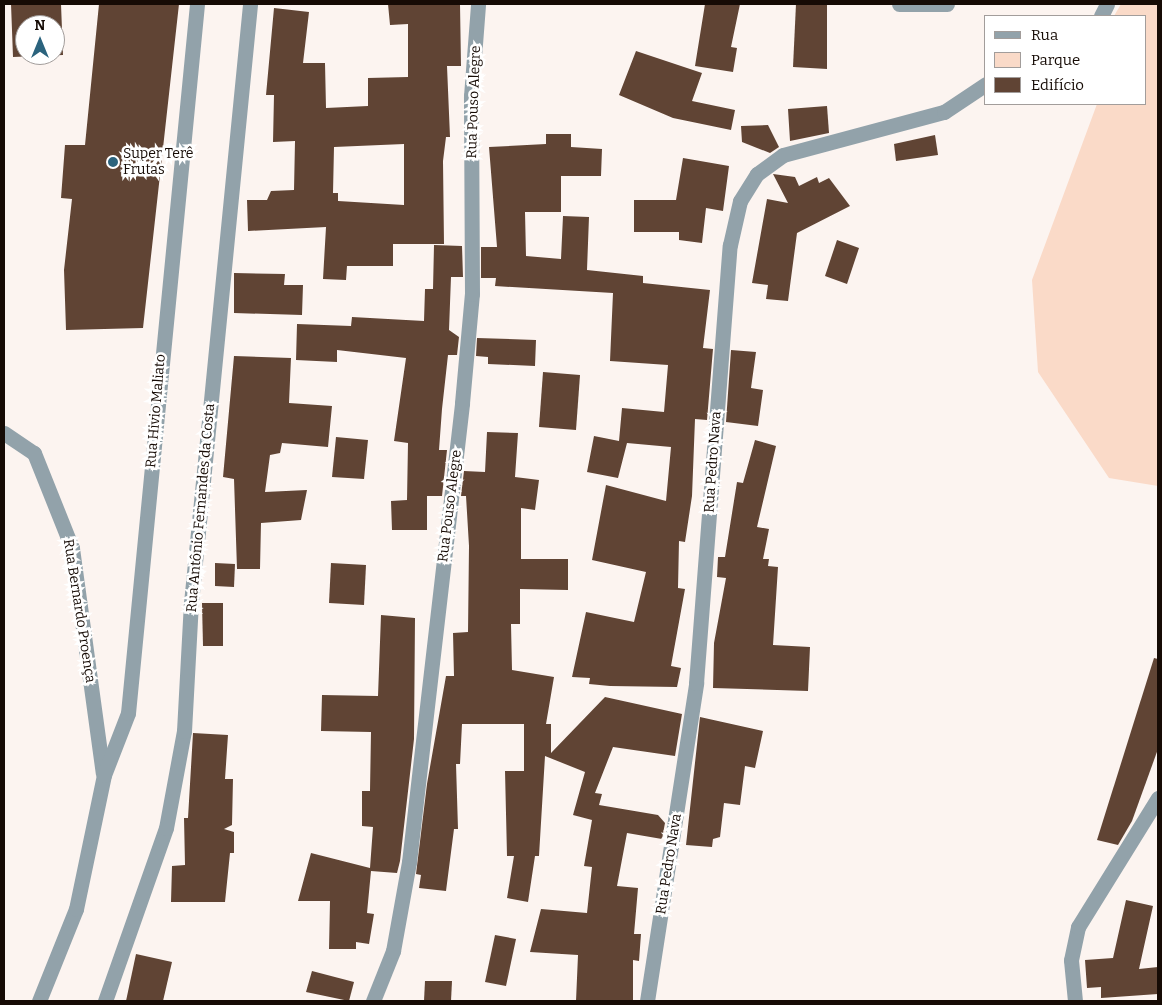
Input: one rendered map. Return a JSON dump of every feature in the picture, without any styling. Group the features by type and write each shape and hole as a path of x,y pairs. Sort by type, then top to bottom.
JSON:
{"street":[{"name":"Rua Hivio Maliato","path":"39,1001 76,909 98,814 104,775 128,713 197,4"},
{"name":"Rua Antônio Fernandes da Costa","path":"105,1001 166,828 184,731 191,602 250,4"},
{"name":"Rua Pouso Alegre","path":"373,1001 393,951 410,862 462,403 472,294 472,96 478,4"},
{"path":"899,4 947,4"},
{"name":"Rua Pedro Nava","path":"647,1001 696,683 730,245 740,201 757,174 784,155 944,112 984,85"},
{"name":"Rua Bernardo Proença","path":"4,433 34,453 72,548 104,775"},
{"path":"1075,1001 1071,960 1078,927 1158,798"}],"green space":[{"path":"1121,4 1158,4 1158,486 1109,478 1038,372 1032,280 1097,105 1147,105 1147,15 1115,15"}],"building":[{"path":"11,4 61,4 61,15 15,15 15,57 13,57"},
{"name":"Super Terê Frutas","path":"99,4 179,4 143,328 66,330 64,270 72,199 61,198 65,145 85,145"},
{"path":"388,4 460,4 461,66 447,66 450,137 446,137 443,161 444,244 393,244 393,266 347,266 346,280 323,279 326,227 248,231 247,200 267,200 271,191 294,190 295,141 273,142 274,95 266,95 274,8 309,12 303,63 325,63 326,108 368,106 368,78 408,77 408,24 390,25","holes":["404,144 404,205 338,201 338,193 333,193 334,147"]},
{"path":"705,4 740,4 731,47 737,48 733,72 695,66"},
{"path":"796,4 827,4 827,69 793,67"},
{"path":"636,51 702,73 692,101 735,110 731,130 673,118 619,95"},
{"path":"827,106 829,133 790,141 788,109"},
{"path":"768,125 779,147 770,153 742,142 741,126"},
{"path":"546,134 571,134 571,147 602,149 601,176 561,176 561,212 525,212 526,256 561,259 563,216 589,217 587,270 643,276 643,283 710,290 703,348 713,349 707,420 695,419 692,496 685,542 679,541 678,588 685,589 671,666 681,668 677,687 589,684 590,678 572,677 586,612 634,622 646,572 592,560 606,485 666,501 671,447 627,443 618,478 587,472 594,436 619,441 622,408 664,412 668,365 610,361 613,293 495,286 496,278 481,278 481,247 497,247 489,147 546,144"},
{"path":"935,135 938,155 896,161 894,144"},
{"path":"683,158 729,166 723,211 706,208 702,243 679,240 679,232 634,232 634,200 676,200"},
{"path":"773,174 795,177 799,186 817,177 819,183 829,178 850,206 797,233 788,301 766,299 768,285 752,283 767,199 788,203"},
{"path":"837,240 859,248 847,284 825,276"},
{"path":"434,245 462,246 463,277 451,277 449,330 459,337 457,355 448,355 442,409 439,450 447,450 442,496 427,496 427,530 392,530 391,501 407,500 408,443 394,441 406,358 337,350 337,362 296,360 297,324 351,326 352,317 424,321 425,289 433,289"},
{"path":"234,273 285,274 284,285 303,285 302,315 234,313"},
{"path":"477,338 536,340 535,366 488,364 488,357 476,356"},
{"path":"731,350 756,352 751,388 763,390 758,426 726,422"},
{"path":"234,356 291,358 289,403 332,406 328,447 282,443 280,453 270,455 265,492 307,490 301,520 261,523 260,569 237,569 234,479 223,477"},
{"path":"543,372 580,375 576,430 539,427"},
{"path":"487,432 518,433 515,477 539,480 535,510 521,508 521,559 568,559 568,590 520,589 520,624 511,624 512,670 554,677 546,724 551,724 551,753 605,697 682,714 675,756 613,747 595,793 602,794 599,805 658,815 665,823 662,839 627,833 617,886 638,888 634,934 641,934 639,961 633,960 633,1001 576,1001 578,955 530,952 541,909 587,913 592,867 584,866 592,820 573,815 585,772 545,756 539,856 535,856 528,902 507,898 514,856 507,856 505,771 524,771 524,724 462,724 460,764 456,764 458,829 454,829 446,891 419,888 421,875 416,874 427,784 446,676 454,676 453,633 468,632 469,546 466,496 461,496 464,471 485,472"},
{"path":"336,437 368,440 364,479 332,477"},
{"path":"755,440 776,446 757,527 769,529 763,559 769,559 768,566 778,567 773,645 810,647 808,691 713,688 714,643 726,578 717,577 718,557 725,557 737,482 743,483"},
{"path":"215,563 235,564 234,587 215,586"},
{"path":"331,563 366,565 364,605 329,603"},
{"path":"202,603 223,603 223,646 203,646"},
{"path":"381,615 415,618 414,739 400,861 397,873 371,871 367,913 374,914 369,944 356,942 356,949 329,949 330,901 298,901 311,853 370,868 373,827 362,826 362,791 370,791 371,732 321,731 322,695 378,696"},
{"path":"1154,658 1158,659 1158,749 1132,821 1118,845 1097,840"},
{"path":"700,717 763,731 755,768 745,766 740,805 724,803 720,837 713,839 712,847 686,845"},
{"path":"193,733 228,735 225,779 233,779 232,825 224,829 234,832 234,853 230,853 225,902 171,902 172,866 185,865 184,818 188,818"},
{"path":"1126,900 1153,906 1139,969 1158,967 1158,994 1101,998 1101,987 1087,988 1085,960 1113,958"},
{"path":"495,935 516,939 506,986 485,982"},
{"path":"136,954 172,962 163,1001 126,1001"},
{"path":"312,971 354,982 349,1001 306,992"},
{"path":"425,981 452,981 451,1001 424,1001"}],"place":[{"name":"Super Terê Frutas","path":"113,162"}]}
